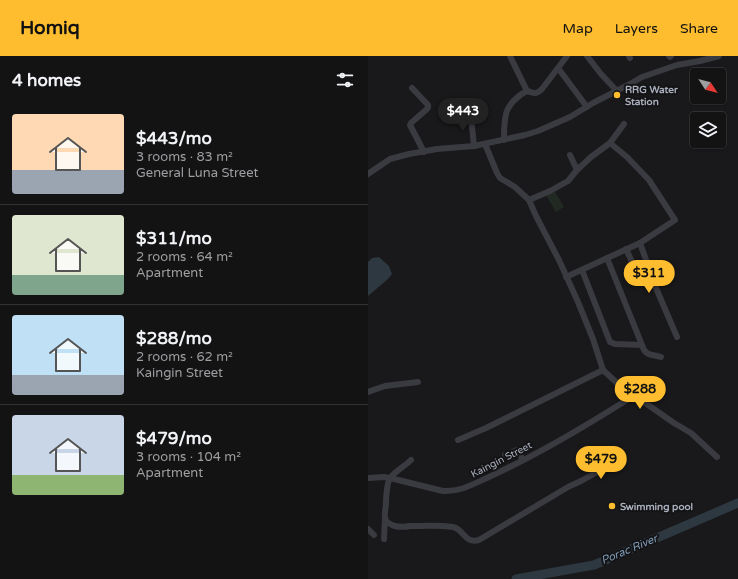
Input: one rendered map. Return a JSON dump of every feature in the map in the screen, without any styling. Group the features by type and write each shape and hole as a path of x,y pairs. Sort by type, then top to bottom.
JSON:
{"street":[{"path":"510,56 527,91 535,94 542,89 567,56"},
{"path":"586,56 617,91"},
{"path":"368,174 390,159 409,154 474,146 538,131 570,117 642,77 677,65 719,56"},
{"path":"558,68 587,107"},
{"path":"412,88 428,106 427,109 410,125 424,152"},
{"path":"504,140 506,114 518,96 527,91"},
{"path":"471,117 474,146"},
{"path":"529,200 550,191 568,180 591,157 610,143 624,124"},
{"path":"566,277 640,243 675,220 649,180 627,157 610,143"},
{"path":"485,144 500,178 515,187 529,200 559,260 593,339 604,370 630,395 641,400 691,433 717,457"},
{"path":"570,154 577,170"},
{"path":"640,243 656,288 677,337"},
{"path":"626,249 633,264"},
{"path":"607,258 644,351 661,357"},
{"path":"582,270 610,342 615,344 642,345"},
{"path":"458,440 486,428 604,370"},
{"path":"368,392 385,386 418,382"},
{"name":"Kaingin Street","path":"368,478 390,478 443,491 452,492 462,489 523,460 570,435 627,400 630,395"},
{"path":"505,455 517,450 523,460"},
{"path":"384,539 386,496 390,478 411,460"},
{"path":"385,518 394,526 443,526 455,528 460,530 469,540 479,540 568,487 608,466"},
{"path":"368,529 374,535"}],"shaded area":[{"path":"554,190 564,207 556,212 546,195"},
{"path":"379,257 389,266 392,274 368,296 368,262 372,258"}],"waterway":[{"name":"Porac River","path":"516,579 594,565 738,503"}],"place":[{"name":"RRG Water Station","path":"617,95"},
{"name":"Swimming pool","path":"612,506"}]}
